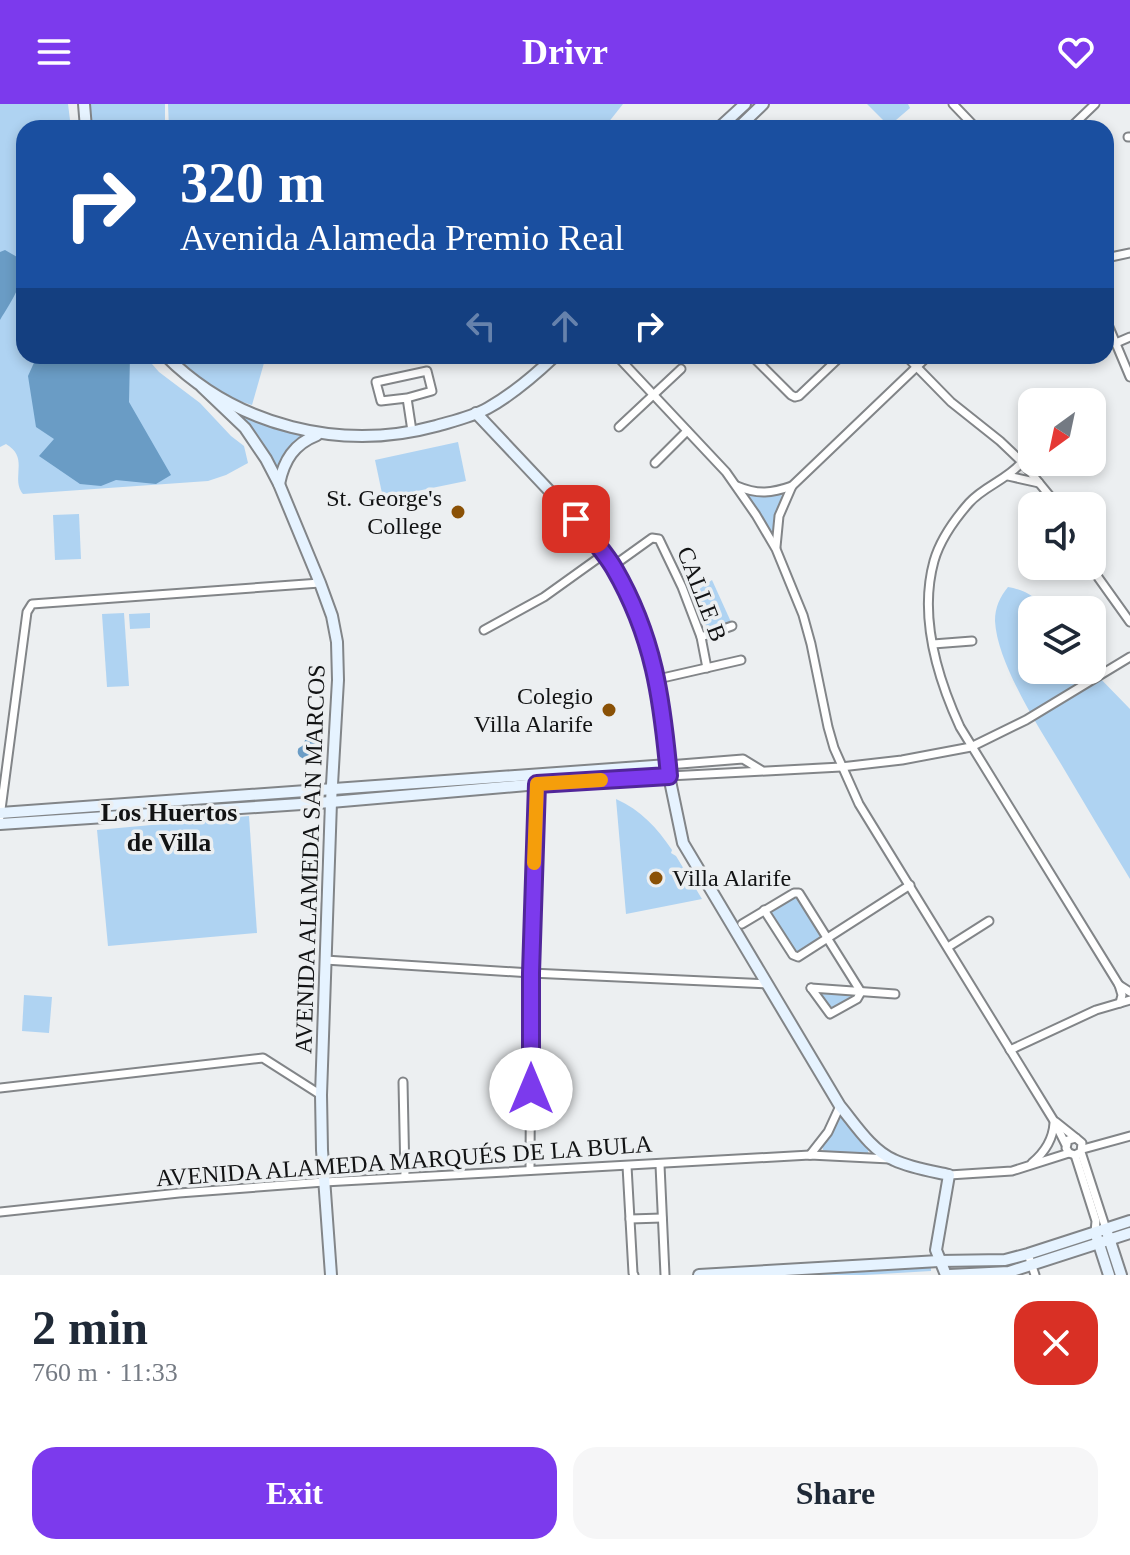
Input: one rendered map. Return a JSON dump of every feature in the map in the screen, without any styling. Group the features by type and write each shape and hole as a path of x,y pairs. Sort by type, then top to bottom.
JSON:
{"street":[{"path":"728,120 745,104"},
{"path":"746,120 763,104"},
{"path":"953,104 968,120"},
{"path":"1078,120 1095,104"},
{"path":"1116,343 1130,337"},
{"path":"1114,338 1130,377"},
{"path":"175,364 219,398 262,417 303,431 354,437 425,429 476,413 530,380 547,364"},
{"path":"625,364 737,486 776,549 803,615 828,727 841,767 859,804 1010,1050 1054,1121 1076,1147 1096,1221 1121,1275"},
{"path":"760,364 795,397 832,364"},
{"path":"776,549 779,516 792,486 918,364"},
{"path":"916,366 951,402 1018,458"},
{"path":"619,427 681,369"},
{"path":"427,371 432,391 407,398 381,401 376,382 427,371"},
{"name":"AVENIDA ALAMEDA SAN MARCOS","path":"202,387 245,428 266,459 332,616 338,660 321,1095 331,1275"},
{"path":"407,398 412,431"},
{"path":"476,413 576,519 613,566 636,611 651,650 665,723 668,770 683,843 840,1106 870,1142 892,1160"},
{"path":"655,463 687,431"},
{"path":"279,484 290,454 304,441 320,433"},
{"path":"1018,466 968,504 946,533 934,559 929,601 933,644 950,706 971,747 1119,985 1122,995 1120,1003"},
{"path":"1008,476 1041,484"},
{"path":"1034,476 1047,492"},
{"path":"737,486 762,493 792,486"},
{"name":"CALLE B","path":"613,566 652,538 659,539 701,637 707,668"},
{"path":"484,630 544,597 604,554"},
{"path":"1100,580 1130,622"},
{"path":"320,583 35,603 27,612 0,822 331,802 401,790"},
{"path":"701,637 732,626"},
{"path":"933,644 972,641"},
{"path":"668,770 763,771 841,767 971,747 1026,720 1130,657"},
{"path":"658,679 741,660"},
{"path":"0,813 332,789 434,788 668,770 743,759 763,771"},
{"path":"530,1170 531,973 537,780"},
{"path":"764,910 795,957 910,885"},
{"path":"742,924 799,893 861,992"},
{"path":"948,947 989,921"},
{"path":"325,960 768,984"},
{"path":"1119,985 1130,992"},
{"path":"861,992 857,999 830,1014 811,988 895,994"},
{"path":"1010,1050 1096,1010 1130,1000"},
{"path":"0,1088 263,1058 321,1095"},
{"path":"403,1082 405,1177"},
{"path":"810,1155 828,1132 840,1106"},
{"path":"1029,1166 1050,1142 1054,1121"},
{"name":"AVENIDA ALAMEDA MARQUÉS DE LA BULA","path":"0,1212 179,1193 324,1182 810,1155 892,1160 949,1175 991,1173 1012,1171 1076,1147 1130,1136"},
{"path":"660,1165 665,1275"},
{"path":"627,1166 633,1274"},
{"path":"949,1175 936,1250 948,1275 1034,1270 1130,1221"},
{"path":"630,1219 662,1218"},
{"path":"699,1275 1005,1260 1102,1236 1130,1233"},
{"path":"1102,1236 1109,1275"},
{"path":"1028,1254 1034,1270"}],"shaded area":[{"path":"0,104 68,104 70,120 16,120 16,364 152,364 200,403 244,446 248,463 208,481 23,494 18,481 17,455 6,444 0,447"},
{"path":"89,104 165,104 165,120 90,120"},
{"path":"168,104 623,104 610,120 169,120"},
{"path":"867,104 908,104 910,108 896,120 883,120"},
{"path":"5,250 16,256 16,291 0,320 0,252"},
{"path":"33,364 130,364 129,402 171,475 156,484 116,480 101,486 80,484 39,456 54,439 36,427 28,376"},
{"path":"182,364 264,364 252,405 230,397"},
{"path":"227,407 273,427 305,436 288,451 277,472"},
{"path":"458,442 466,481 383,498 375,460"},
{"path":"781,493 774,516 772,537 745,494"},
{"path":"79,514 81,559 55,560 53,515"},
{"path":"712,580 731,622 707,629 694,593"},
{"path":"1008,587 1032,596 1018,596 1018,684 1106,684 1130,709 1130,879 1011,675 995,621 998,602"},
{"path":"124,613 129,686 107,687 102,614"},
{"path":"150,613 150,628 130,629 129,614"},
{"path":"307,732 319,734 318,748 323,753 315,759 306,759 298,753"},
{"path":"274,796 274,802 140,812 140,806"},
{"name":"Villa Alarife","path":"616,799 641,814 654,827 702,899 626,914"},
{"path":"249,816 257,933 108,946 97,830"},
{"path":"796,896 820,935 794,952 770,913"},
{"path":"819,994 852,996 831,1010"},
{"path":"24,995 52,997 49,1033 22,1031"},
{"path":"840,1116 869,1148 868,1153 823,1150 822,1145"},
{"path":"931,1265 931,1271 864,1275 740,1275"}],"slow traffic":[{"path":"534,863 537,784 601,780"}],"place":[{"name":"St. George's College","path":"458,512"},
{"name":"Colegio Villa Alarife","path":"609,710"},
{"name":"Villa Alarife","path":"656,878"}],"district":[{"name":"Los Huertos de Villa","path":"169,827"}],"route":[{"path":"531,1089 537,784 669,776 665,723 651,650 636,611 613,566 576,519"}]}
